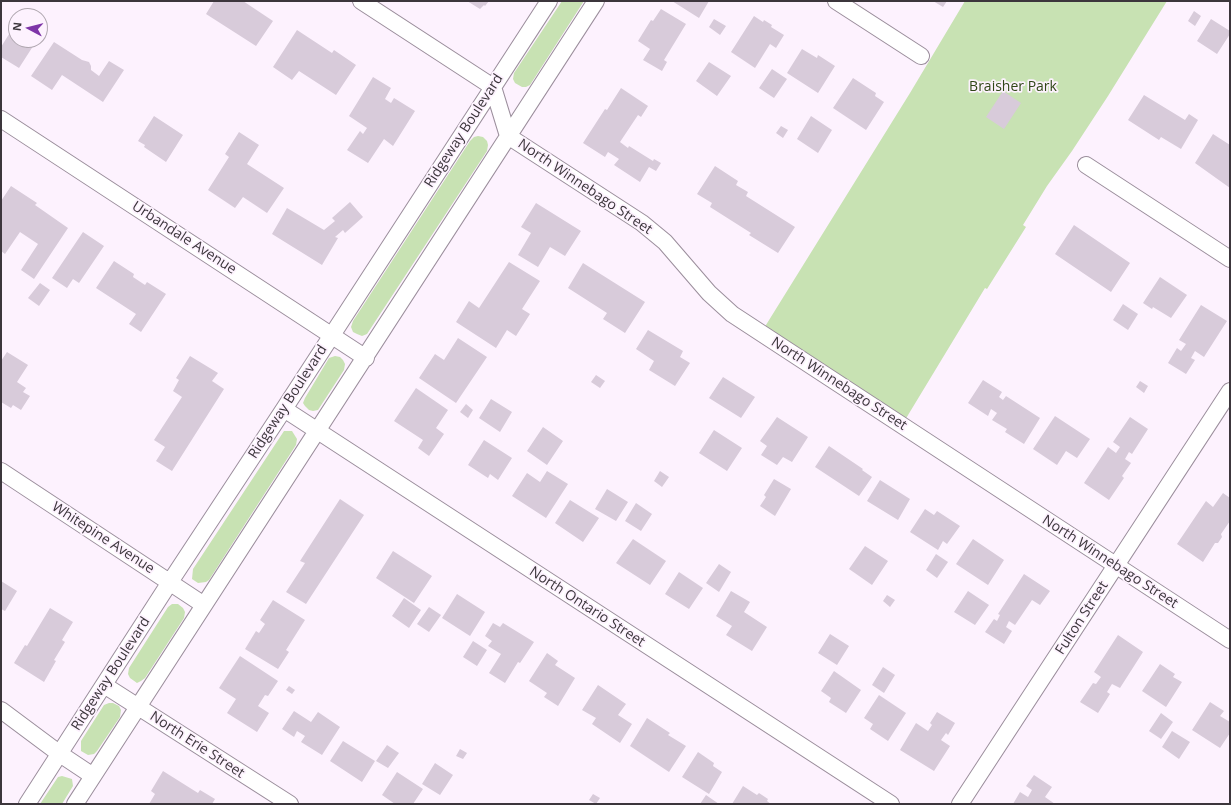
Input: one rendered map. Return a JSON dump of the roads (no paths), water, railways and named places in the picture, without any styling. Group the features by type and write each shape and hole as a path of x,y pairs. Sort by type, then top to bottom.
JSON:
{"street":[{"path":"361,1 493,87"},
{"name":"Ridgeway Boulevard","path":"27,804 549,1"},
{"path":"75,804 366,358 596,1"},
{"path":"836,1 921,56"},
{"name":"North Winnebago Street","path":"493,87 508,136 642,222 665,242 708,292 732,314 1230,640"},
{"name":"Urbandale Avenue","path":"1,119 366,358"},
{"path":"1086,165 1230,259"},
{"name":"Fulton Street","path":"960,804 1230,391"},
{"name":"North Ontario Street","path":"284,409 891,804"},
{"name":"Whitepine Avenue","path":"1,471 204,605"},
{"name":"North Erie Street","path":"104,685 290,804"},
{"path":"1,710 60,754 93,776"}],"park label":[{"name":"Braisher Park","path":"1013,87"}]}
